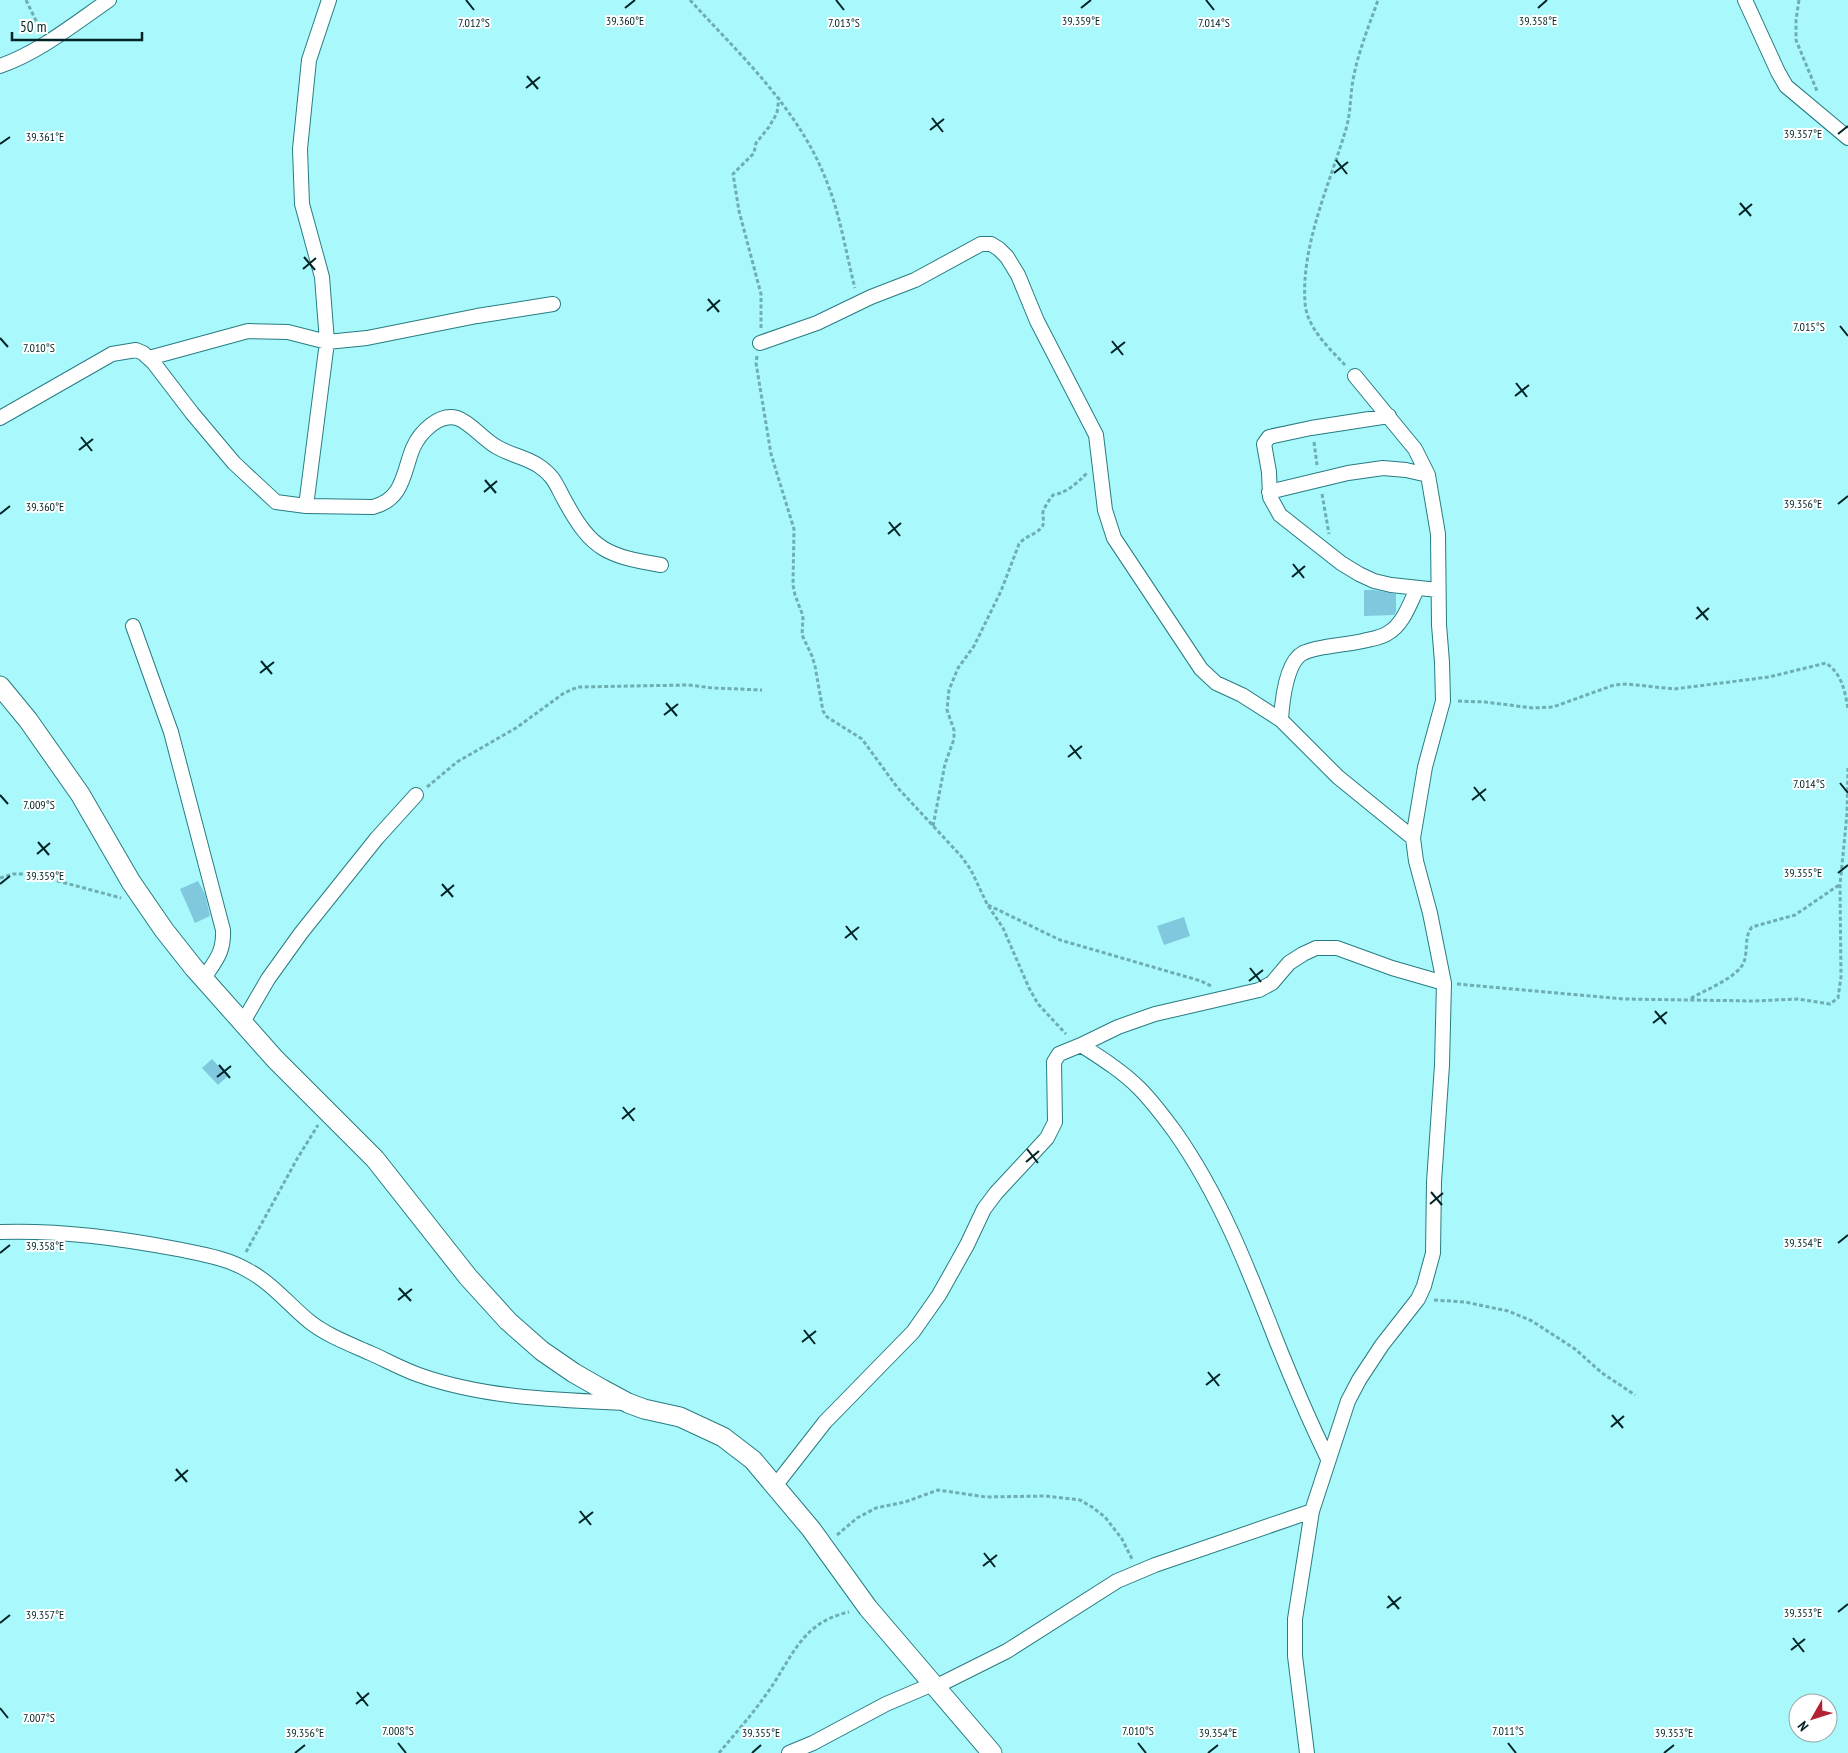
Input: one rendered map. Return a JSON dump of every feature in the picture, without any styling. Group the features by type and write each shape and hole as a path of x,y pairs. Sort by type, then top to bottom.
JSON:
{"street":[{"path":"0,66 30,54 109,0"},
{"path":"306,506 327,342 322,277 302,204 300,149 309,60 329,0"},
{"path":"1745,0 1782,80 1793,92 1848,138"},
{"path":"760,343 817,323 915,280 981,244 991,244 999,249 1007,257 1018,275 1038,321 1096,435 1106,517 1114,538 1201,669 1216,683 1242,696 1281,720 1338,777 1413,838"},
{"path":"149,358 248,331 288,332 327,342 367,338 477,316 553,304"},
{"path":"0,418 112,354 136,350 149,358 218,446 276,502 306,506 373,507 382,504 398,490 414,446 423,433 435,422 447,417 459,418 495,446 531,460 555,479 575,519 591,539 603,549 630,560 661,565"},
{"path":"1307,1753 1295,1656 1294,1619 1312,1511 1348,1400 1382,1345 1418,1299 1424,1286 1432,1253 1436,1134 1442,1065 1444,983 1430,913 1416,861 1413,838 1425,767 1443,701 1442,662 1438,625 1438,534 1428,475 1415,449 1356,376"},
{"path":"1389,416 1281,433 1269,437 1264,444 1269,472 1269,492 1274,506 1280,515 1359,574 1374,581 1417,589 1438,590"},
{"path":"1269,492 1348,473 1383,468 1406,470 1428,475"},
{"path":"1281,720 1282,698 1292,667 1302,654 1389,633 1400,621 1417,589"},
{"path":"133,626 171,732 223,930 223,943 220,955 204,978"},
{"path":"0,686 28,720 80,794 131,882 164,930 276,1059 375,1159 468,1277 508,1320 542,1351 574,1374 628,1403 644,1409 680,1417 723,1437 753,1460 811,1528 822,1547 868,1608 992,1753"},
{"path":"243,1022 268,979 301,933 377,838 416,795"},
{"path":"775,1486 825,1422 913,1332 948,1278 967,1245 984,1209 996,1193 1047,1138 1055,1122 1054,1062 1059,1054 1118,1027 1155,1014 1259,990 1272,983 1289,962 1316,948 1337,948 1392,968 1444,983"},
{"path":"1081,1045 1108,1062 1139,1088 1165,1118 1202,1174 1245,1259 1277,1342 1328,1459"},
{"path":"0,1232 92,1237 144,1243 196,1253 238,1266 269,1284 322,1331 417,1374 451,1385 477,1390 551,1400 628,1403"},
{"path":"790,1753 813,1743 886,1704 933,1684 937,1686 952,1680 1000,1655 1117,1581 1139,1571 1312,1511"}],"path":[{"path":"26,0 47,43"},
{"path":"690,0 779,97 808,143 835,204 859,303"},
{"path":"1356,376 1329,348 1310,320 1305,303 1310,245 1346,128 1352,104 1353,81 1360,53 1378,0"},
{"path":"1799,0 1796,40 1818,96"},
{"path":"779,97 776,113 756,143 754,153 733,174 739,211 761,294 760,343 756,363 770,445 794,529 792,570 794,594 803,616 802,635 815,666 823,710 827,717 862,739 897,787 961,856 971,870 987,904 1003,928 1038,1004 1064,1032 1081,1045"},
{"path":"1311,428 1334,557"},
{"path":"933,826 945,764 954,739 954,730 947,710 947,697 958,668 974,646 1001,592 1018,544 1042,528 1045,507 1053,495 1064,493 1075,486 1100,461"},
{"path":"1443,701 1484,702 1533,708 1554,707 1614,685 1627,684 1674,689 1769,676 1826,663 1836,669 1846,696 1848,709"},
{"path":"416,795 457,762 516,728 554,700 575,688 688,685 762,690"},
{"path":"1444,983 1624,999 1754,1001 1798,999 1830,1004 1835,1002 1838,998 1841,977 1840,885 1847,814 1848,768"},
{"path":"0,878 13,874 32,874 122,898"},
{"path":"1689,999 1717,985 1740,968 1744,962 1748,931 1752,927 1795,915 1840,885"},
{"path":"987,904 1060,940 1201,981 1232,997"},
{"path":"238,1266 297,1158 327,1111"},
{"path":"1418,1299 1465,1302 1508,1312 1532,1321 1575,1349 1602,1373 1635,1395"},
{"path":"822,1547 857,1518 876,1508 905,1502 933,1491 938,1490 986,1497 1046,1496 1080,1500 1105,1517 1122,1539 1139,1571"},
{"path":"718,1753 766,1696 796,1646 807,1634 834,1615 868,1608"}],"building":[{"path":"1364,590 1396,594 1396,612 1394,615 1364,616"},
{"path":"198,881 205,894 210,916 195,923 180,889"},
{"path":"1184,917 1190,936 1164,945 1157,926"},
{"path":"212,1059 228,1076 218,1085 202,1068"}]}
